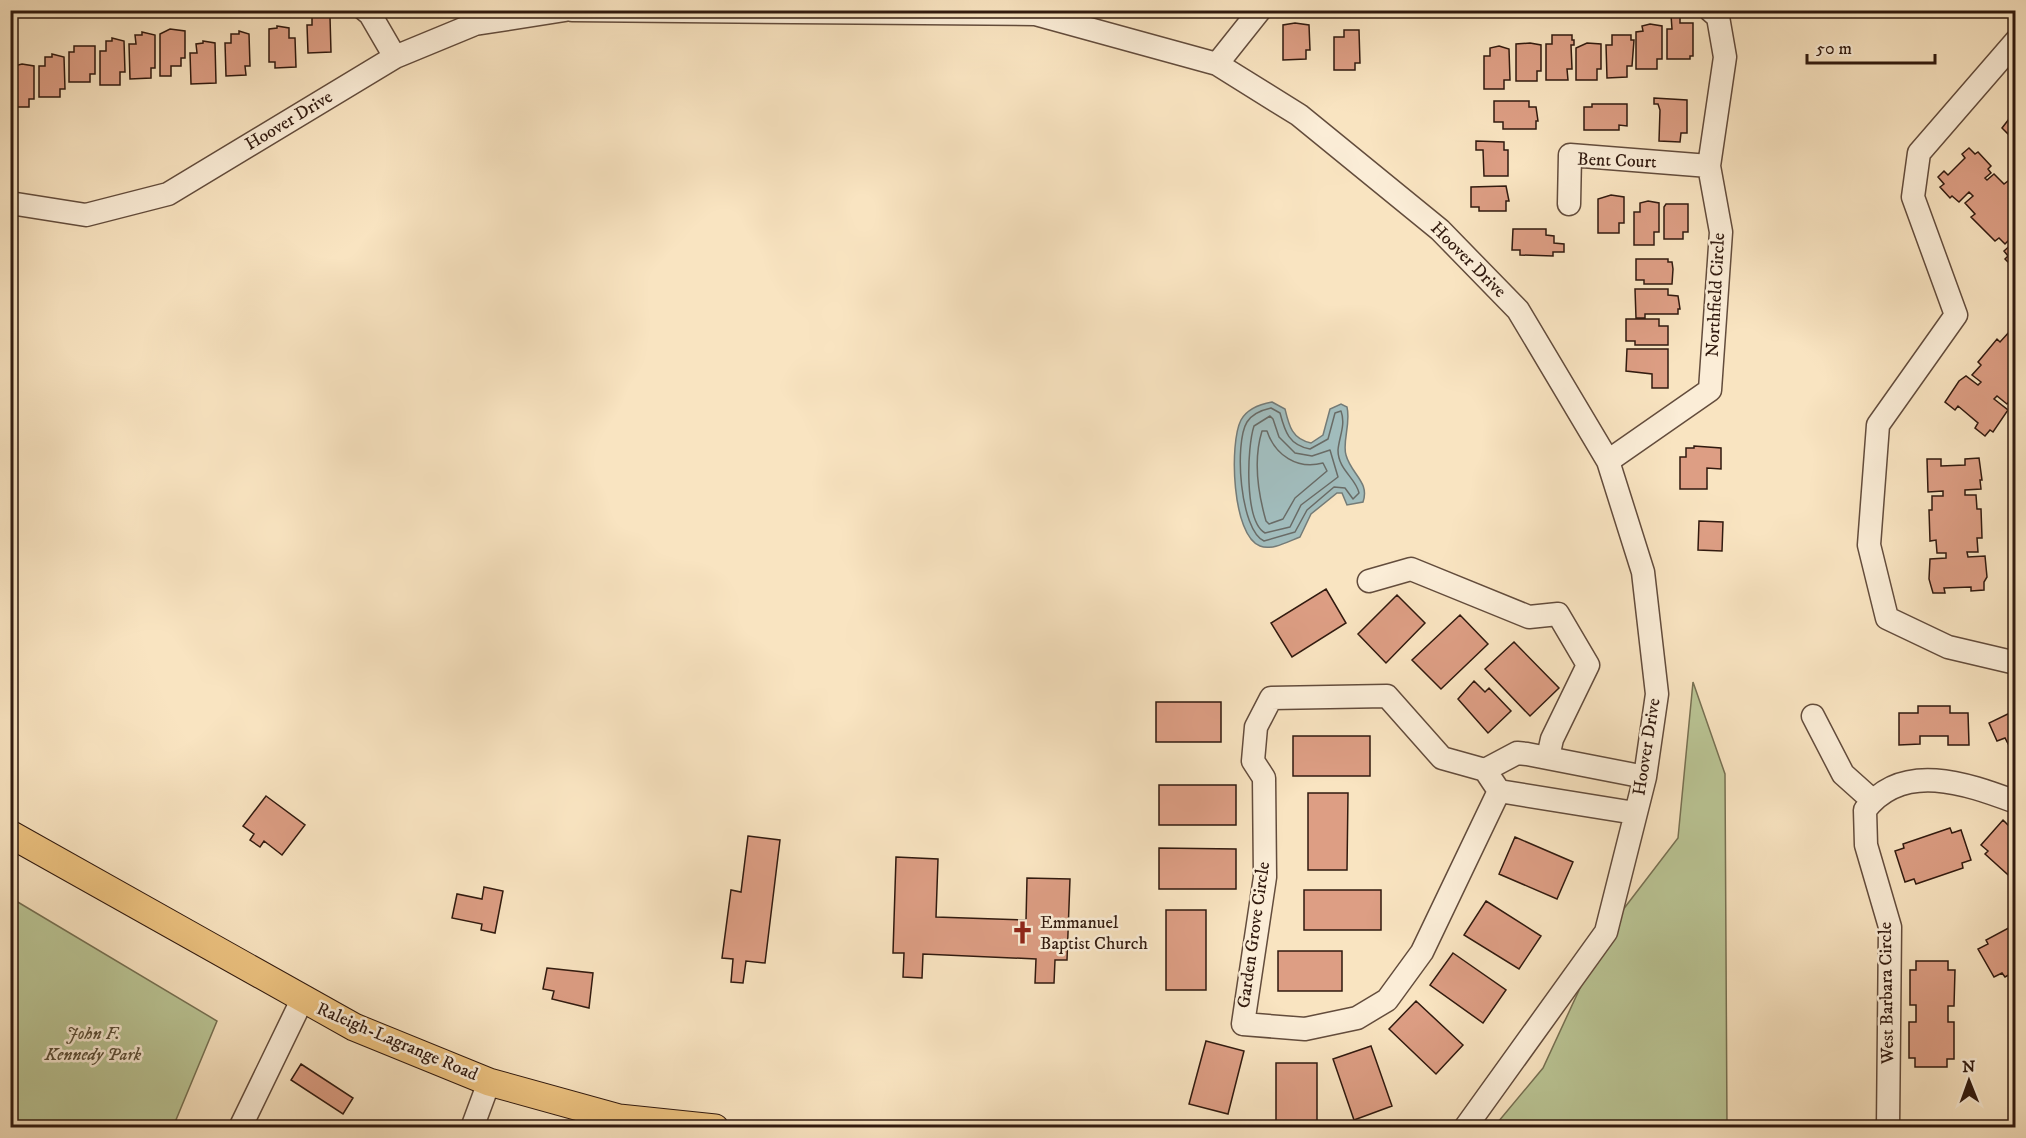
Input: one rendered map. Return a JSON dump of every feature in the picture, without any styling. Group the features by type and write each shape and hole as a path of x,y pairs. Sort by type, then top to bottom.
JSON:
{"main road":[{"name":"Raleigh-Lagrange Road","path":"10,834 354,1028 489,1082 632,1121 715,1128"}],"street":[{"path":"365,10 370,14 395,57"},
{"name":"Hoover Drive","path":"10,203 86,215 168,194 395,57 475,24 565,10"},
{"name":"Hoover Drive","path":"572,10 1035,14 1217,64 1299,115 1440,230 1518,310 1608,461 1643,572 1657,694 1645,777 1606,932 1465,1128"},
{"path":"1217,64 1260,10"},
{"name":"Northfield Circle","path":"1608,461 1710,390 1721,231 1709,166 1725,57 1718,17 1710,10"},
{"path":"2016,41 1919,153 1914,197 1940,264 1956,315 1878,424 1869,545 1887,618 1948,647 2016,663"},
{"name":"Bent Court","path":"1569,204 1570,155 1709,166"},
{"path":"1369,581 1411,569 1529,617 1558,614 1588,666 1552,739 1548,757"},
{"name":"Garden Grove Circle","path":"1485,770 1442,758 1387,696 1271,698 1256,728 1253,761 1264,778 1265,877 1242,1024 1305,1029 1357,1018 1387,1000 1422,952 1499,791"},
{"path":"1813,716 1843,774 1872,800 1889,788 1921,779 1972,786 2016,802"},
{"path":"1635,813 1499,791 1485,770 1516,753 1548,757 1645,777"},
{"name":"West Barbara Circle","path":"1872,800 1865,810 1866,844 1890,927 1888,1128"},
{"path":"240,1128 302,1000"},
{"path":"472,1128 489,1082"}],"green space":[{"path":"1693,682 1725,774 1727,1127 1493,1128 1543,1068 1606,932 1678,838"},
{"name":"John F. Kennedy Park","path":"11,898 217,1021 173,1127 11,1127"}],"water":[{"path":"1272,402 1285,409 1295,435 1311,443 1323,435 1330,409 1341,404 1347,407 1345,450 1348,462 1362,483 1364,495 1363,502 1347,505 1342,493 1337,493 1311,514 1300,537 1280,545 1265,547 1251,539 1244,525 1239,508 1234,467 1237,432 1241,420 1255,408"}],"building":[{"path":"1671,15 1680,16 1680,23 1693,23 1693,56 1690,56 1690,59 1667,59 1667,29 1672,29"},
{"path":"312,17 330,17 331,52 308,53 307,25 312,25"},
{"path":"1295,23 1309,25 1310,50 1306,50 1306,59 1283,60 1283,25"},
{"path":"1650,24 1662,26 1662,59 1657,59 1657,69 1636,69 1636,32 1643,31 1642,26"},
{"path":"277,26 289,28 289,38 295,38 296,67 275,68 275,62 269,62 269,29 277,28"},
{"path":"170,29 185,31 185,58 181,58 181,66 171,66 171,76 160,76 160,34"},
{"path":"1344,30 1359,30 1360,63 1355,63 1355,70 1334,70 1334,37 1344,37"},
{"path":"239,31 249,34 250,66 245,66 246,75 226,76 225,43 231,43 231,34 239,34"},
{"path":"142,32 155,35 155,68 151,68 151,78 130,79 129,44 136,44 135,35 142,35"},
{"path":"1552,35 1572,35 1572,40 1574,40 1574,45 1571,45 1572,69 1567,69 1568,80 1546,80 1546,44 1552,44"},
{"path":"1612,35 1631,35 1631,40 1634,40 1632,66 1627,66 1627,77 1607,78 1606,45 1612,45"},
{"path":"112,38 124,41 125,72 120,72 120,85 100,85 100,51 106,51 106,41 112,41"},
{"path":"203,41 215,43 216,83 191,84 190,53 197,53 196,44 203,43"},
{"path":"1587,43 1601,44 1601,69 1597,69 1597,80 1576,80 1576,48"},
{"path":"1516,44 1541,45 1541,71 1537,71 1537,81 1516,81"},
{"path":"74,46 95,46 95,74 90,74 90,82 69,82 69,52 74,52"},
{"path":"1499,46 1509,49 1510,80 1504,80 1504,89 1484,89 1484,56 1490,56 1490,48"},
{"path":"52,54 64,57 65,89 60,89 60,97 39,97 39,66 45,66 45,57 52,57"},
{"path":"22,64 34,66 34,99 29,99 29,107 10,107 10,75 15,75 14,66"},
{"path":"1654,98 1687,100 1687,133 1681,133 1680,142 1659,141 1660,110 1658,104 1654,104"},
{"path":"1494,101 1529,101 1529,107 1536,107 1538,121 1536,121 1536,129 1503,129 1503,122 1494,122"},
{"path":"1592,104 1627,104 1627,126 1619,125 1619,130 1584,130 1584,107 1592,107"},
{"path":"2016,110 2016,134 2011,137 2002,128"},
{"path":"1476,141 1504,142 1504,150 1508,150 1508,176 1484,176 1483,150 1476,150"},
{"path":"1969,148 1975,154 1978,152 1991,166 1988,169 1991,173 1985,178 1987,180 1994,174 2004,184 2008,181 2016,189 2016,270 2005,259 2008,256 2004,251 2015,241 2012,237 2005,244 1999,238 1995,241 1971,217 1975,214 1965,203 1973,196 1969,192 1959,202 1952,196 1950,198 1940,187 1944,184 1938,177 1944,171 1948,175 1965,158 1962,154"},
{"path":"1506,186 1509,201 1506,201 1506,211 1479,211 1479,207 1471,207 1471,187"},
{"path":"1611,195 1624,197 1624,223 1619,223 1619,233 1598,233 1598,199"},
{"path":"1648,201 1659,203 1659,232 1654,232 1654,245 1634,245 1634,212 1640,212 1640,203"},
{"path":"1666,204 1688,204 1688,232 1683,232 1683,239 1664,239 1664,207"},
{"path":"1513,229 1546,229 1546,235 1554,236 1554,243 1564,244 1564,252 1553,252 1553,256 1520,255 1520,250 1512,250"},
{"path":"1636,259 1668,259 1668,262 1672,262 1672,284 1644,284 1644,280 1636,280"},
{"path":"1635,289 1668,289 1668,295 1678,296 1680,309 1678,309 1678,314 1645,314 1645,318 1636,318"},
{"path":"1626,319 1659,319 1659,326 1668,326 1668,345 1635,345 1635,341 1626,341"},
{"path":"2010,331 2016,336 2016,398 2013,397 2007,404 1997,396 1994,399 2008,410 1993,432 1990,430 1985,436 1975,428 1978,423 1958,406 1955,410 1945,402 1959,381 1966,376 1978,385 1981,382 1972,375 1981,365 1978,362 1997,339 2000,342"},
{"path":"1627,349 1668,349 1668,388 1652,388 1652,374 1626,371"},
{"path":"1694,446 1721,448 1721,469 1707,468 1707,489 1680,489 1680,457 1686,457 1686,448 1694,448"},
{"path":"1979,458 1981,489 1965,490 1965,495 1976,495 1977,509 1981,509 1982,538 1977,538 1978,552 1967,552 1968,557 1985,556 1987,577 1984,590 1971,591 1971,587 1944,588 1945,593 1933,593 1929,579 1930,559 1946,558 1946,553 1937,553 1936,540 1930,541 1929,510 1932,510 1932,496 1943,496 1943,491 1928,492 1927,459 1941,459 1941,466 1965,465 1965,459"},
{"path":"1699,521 1723,522 1722,551 1698,550"},
{"path":"1326,589 1346,623 1292,657 1271,623"},
{"path":"1397,595 1425,623 1386,663 1358,634"},
{"path":"1460,615 1488,644 1441,689 1412,660"},
{"path":"1514,642 1559,688 1530,716 1485,669"},
{"path":"1474,681 1485,692 1489,688 1511,711 1488,733 1458,699"},
{"path":"1156,702 1221,702 1221,742 1156,742"},
{"path":"1918,706 1950,706 1950,713 1968,713 1969,745 1948,745 1948,736 1920,736 1920,744 1899,745 1899,713 1918,713"},
{"path":"2016,710 2016,759 2005,738 1997,741 1989,723"},
{"path":"1293,736 1370,736 1370,776 1293,776"},
{"path":"1159,785 1236,785 1236,825 1159,825"},
{"path":"1308,793 1348,793 1347,870 1308,870"},
{"path":"266,796 305,825 282,855 264,841 260,847 250,840 254,834 243,826"},
{"path":"2003,820 2010,827 2013,823 2016,825 2016,882 1985,854 1988,851 1981,845"},
{"path":"1950,828 1952,833 1961,830 1971,860 1962,863 1963,868 1916,884 1914,879 1905,882 1895,851 1904,848 1903,844"},
{"path":"748,836 780,840 765,963 746,961 743,983 731,982 733,959 722,958 731,890 741,892"},
{"path":"1515,837 1573,862 1557,899 1499,874"},
{"path":"1159,848 1236,849 1236,889 1159,889"},
{"path":"896,857 938,859 936,917 1026,920 1027,878 1070,879 1067,960 1055,960 1054,983 1035,983 1036,959 923,954 922,978 903,977 904,953 893,953"},
{"path":"484,887 503,891 495,933 481,930 482,924 452,918 457,894 482,899"},
{"path":"1304,890 1381,890 1381,930 1304,930"},
{"path":"1486,901 1541,936 1519,969 1464,935"},
{"path":"1166,910 1206,910 1206,990 1166,990"},
{"path":"2016,924 2016,971 2005,977 2002,973 1994,977 1978,949 1988,944 1986,940"},
{"path":"1278,951 1342,951 1342,991 1278,991"},
{"path":"1453,953 1506,990 1483,1023 1430,985"},
{"path":"1916,961 1948,961 1948,970 1955,970 1954,1006 1948,1006 1948,1022 1954,1022 1954,1059 1947,1059 1947,1067 1915,1067 1915,1058 1909,1058 1909,1022 1916,1022 1916,1005 1910,1005 1910,970 1916,970"},
{"path":"547,968 593,973 589,1008 552,999 554,991 543,989"},
{"path":"1416,1001 1463,1045 1436,1074 1389,1029"},
{"path":"1206,1041 1244,1051 1228,1114 1189,1104"},
{"path":"1371,1046 1392,1106 1354,1120 1333,1059"},
{"path":"1276,1063 1317,1063 1317,1127 1276,1127"},
{"path":"301,1064 353,1098 343,1114 291,1080"}],"place":[{"name":"Emmanuel Baptist Church","path":"1022,933"}]}
